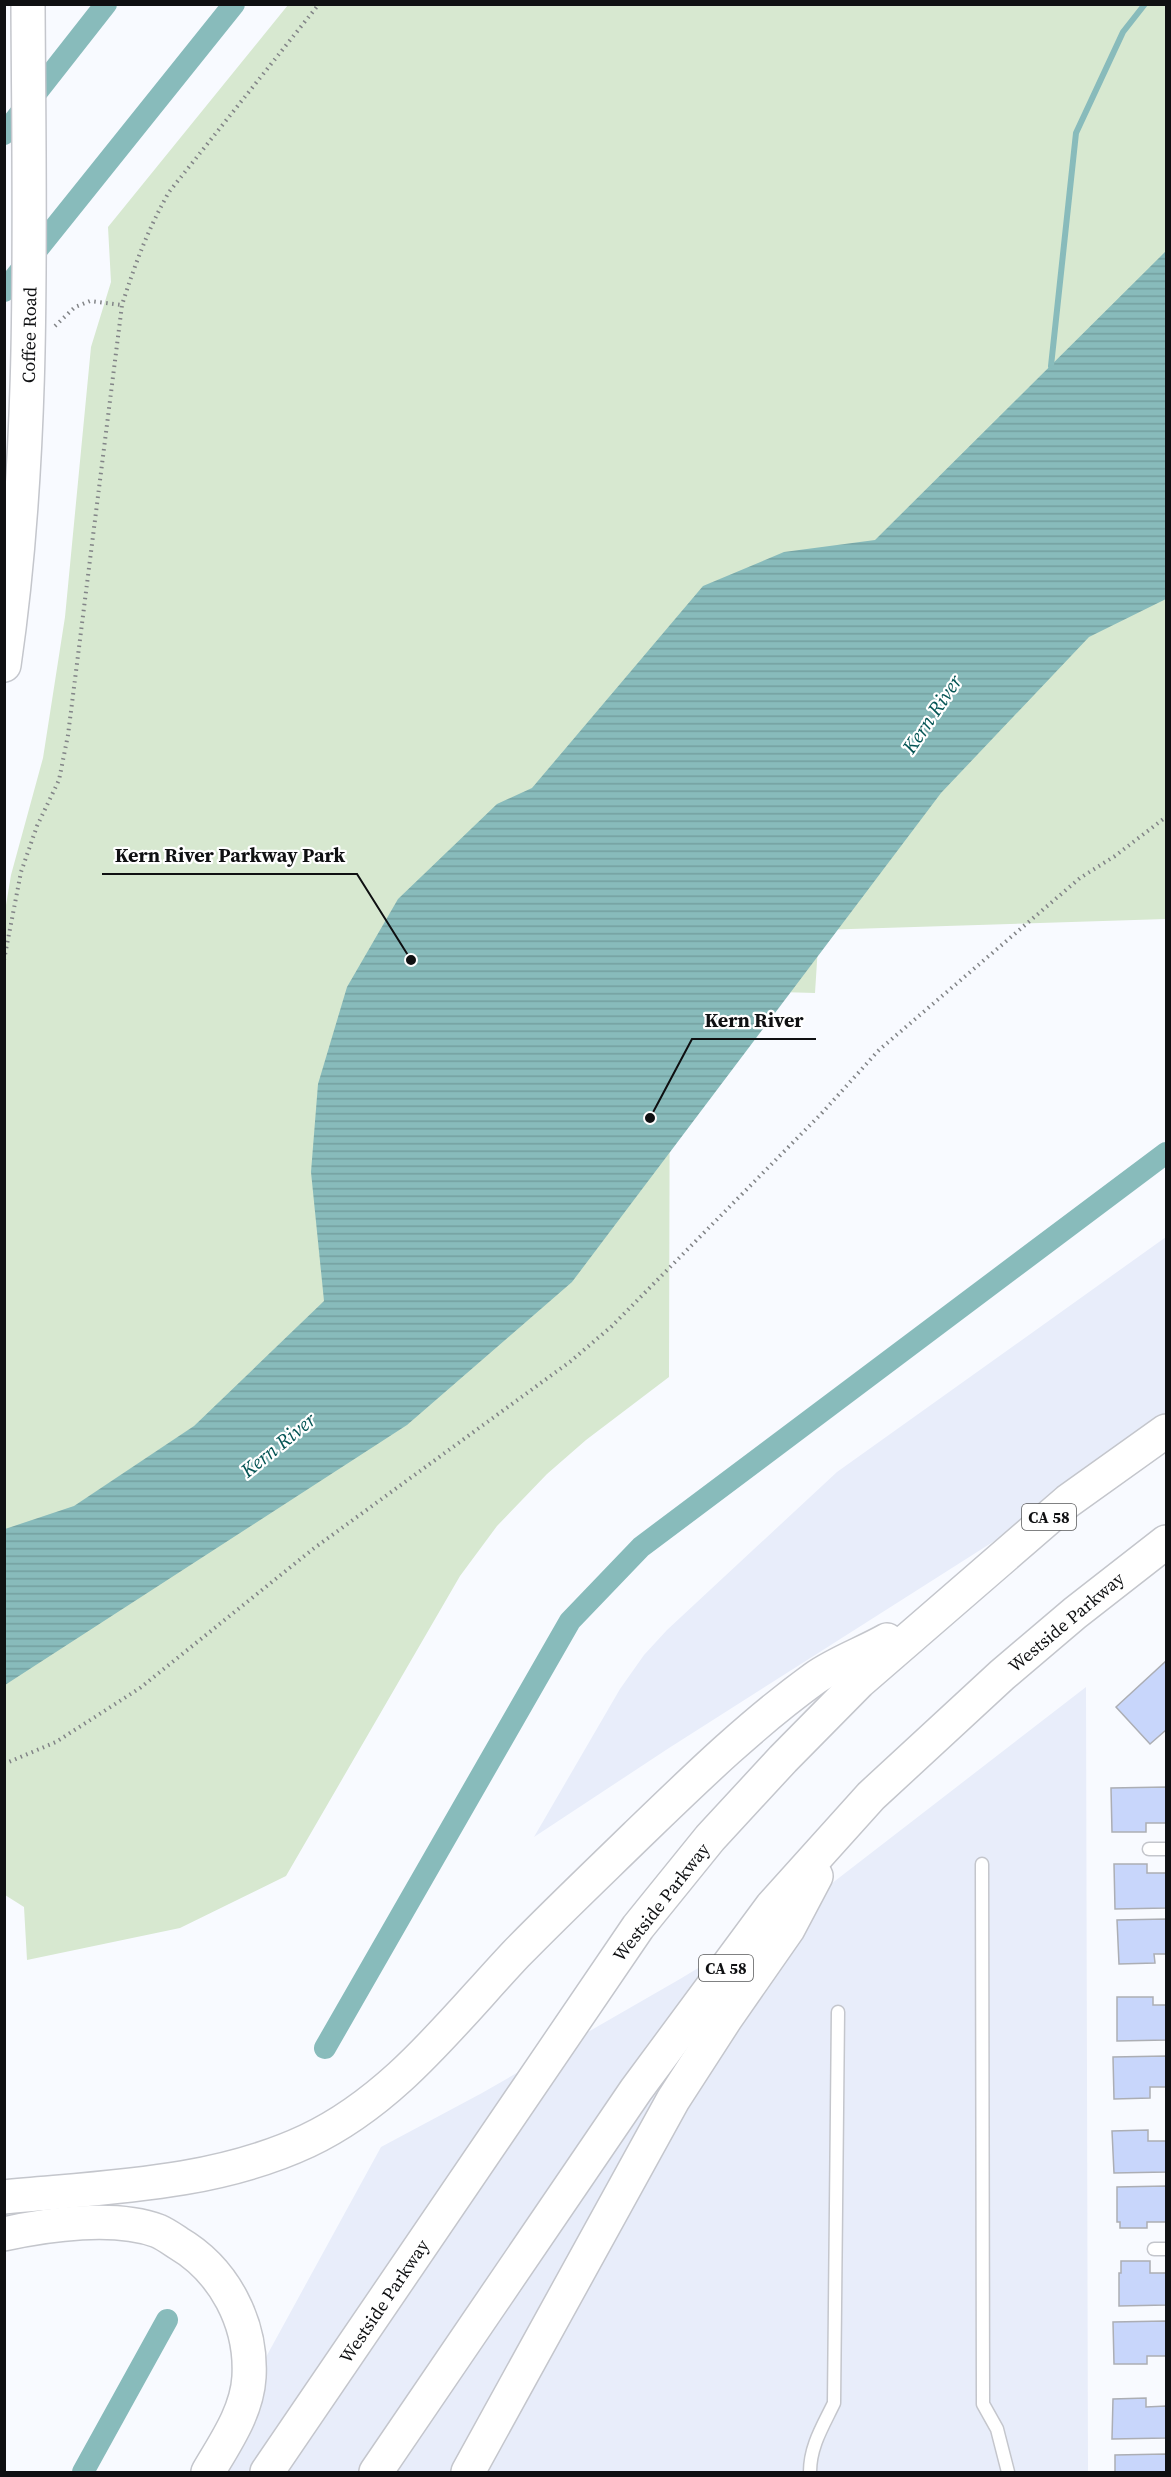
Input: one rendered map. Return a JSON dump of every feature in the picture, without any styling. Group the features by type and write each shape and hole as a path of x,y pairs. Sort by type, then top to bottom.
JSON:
{"main road":[{"name":"Coffee Road","path":"4,665 21,515 28,398 30,325 28,4"},
{"path":"4,498 10,428 28,398"},
{"name":"Westside Parkway","path":"267,2472 638,1927 710,1838 859,1682 1068,1501 1167,1431"},
{"name":"Westside Parkway","path":"376,2472 643,2080 772,1906 871,1796 1002,1675 1075,1613 1167,1542"},
{"path":"4,2198 181,2180 253,2162 307,2141 357,2113 408,2071 543,1927 685,1788 747,1733 817,1677 939,1613"},
{"path":"468,2472 673,2100 788,1929 836,1836 871,1796"},
{"path":"4,2234 59,2226 115,2222 159,2231 189,2250 214,2273 229,2294 242,2320 247,2345 249,2378 238,2420 207,2472"}],"lane":[{"path":"1149,1849 1167,1849"},
{"path":"982,1864 983,2404 997,2429 1008,2472"},
{"path":"810,2472 810,2457 815,2441 834,2403 838,2012"},
{"path":"1154,2249 1167,2249"}],"path":[{"path":"4,960 21,872 37,826 59,780 68,735 122,305 135,262 150,225 169,192 319,4"},
{"path":"30,325 57,326 75,307 90,301 122,305"},
{"path":"4,1764 56,1742 140,1688 313,1549 571,1361 612,1326 821,1114 879,1050 1080,878 1115,856 1167,817"}],"shaded area":[{"path":"1166,1237 1166,1432 669,1748 534,1837 620,1689 644,1655 667,1630 837,1472"},
{"path":"1086,1687 1088,2472 203,2472 381,2147 482,2093 680,1979 809,1901"}],"green space":[{"path":"288,5 1166,5 1166,919 819,930 815,993 670,989 669,1377 586,1440 547,1474 497,1526 460,1576 286,1876 180,1928 27,1960 24,1907 5,1895 5,911 11,875 43,758 65,617 91,347 111,282 108,227"}],"water":[{"path":"1166,251 1166,599 1089,637 941,793 572,1282 407,1425 5,1685 5,1529 74,1506 194,1426 324,1301 311,1172 318,1084 347,987 398,899 497,804 532,788 703,586 784,552 875,540"}],"building":[{"path":"1166,1661 1166,1730 1150,1744 1116,1707"},
{"path":"1166,1787 1166,1823 1146,1823 1146,1832 1112,1832 1111,1788"},
{"path":"1114,1864 1147,1864 1147,1873 1166,1873 1166,1908 1115,1909"},
{"path":"1166,1919 1166,1954 1154,1954 1155,1963 1119,1964 1117,1920"},
{"path":"1117,1997 1153,1997 1153,2005 1166,2005 1166,2040 1117,2041"},
{"path":"1166,2056 1166,2087 1150,2087 1150,2098 1114,2099 1113,2057"},
{"path":"1148,2130 1148,2141 1166,2141 1166,2172 1114,2173 1112,2131"},
{"path":"1166,2186 1166,2222 1147,2222 1147,2228 1120,2228 1120,2222 1117,2222 1117,2187"},
{"path":"1121,2261 1150,2261 1150,2273 1166,2273 1166,2305 1119,2306"},
{"path":"1166,2321 1166,2356 1147,2356 1147,2364 1114,2364 1113,2322"},
{"path":"1146,2398 1146,2407 1166,2406 1166,2438 1112,2439 1113,2399"},
{"path":"1166,2454 1166,2472 1115,2472 1115,2455"}],"waterway":[{"path":"4,134 106,4"},
{"path":"4,291 234,4"},
{"path":"1051,366 1076,133 1123,32 1145,4"},
{"path":"325,2048 570,1621 641,1547 1166,1153"},
{"path":"83,2472 167,2320"}],"place":[{"name":"Kern River Parkway Park","path":"411,960"},
{"name":"Kern River","path":"650,1118"}]}
